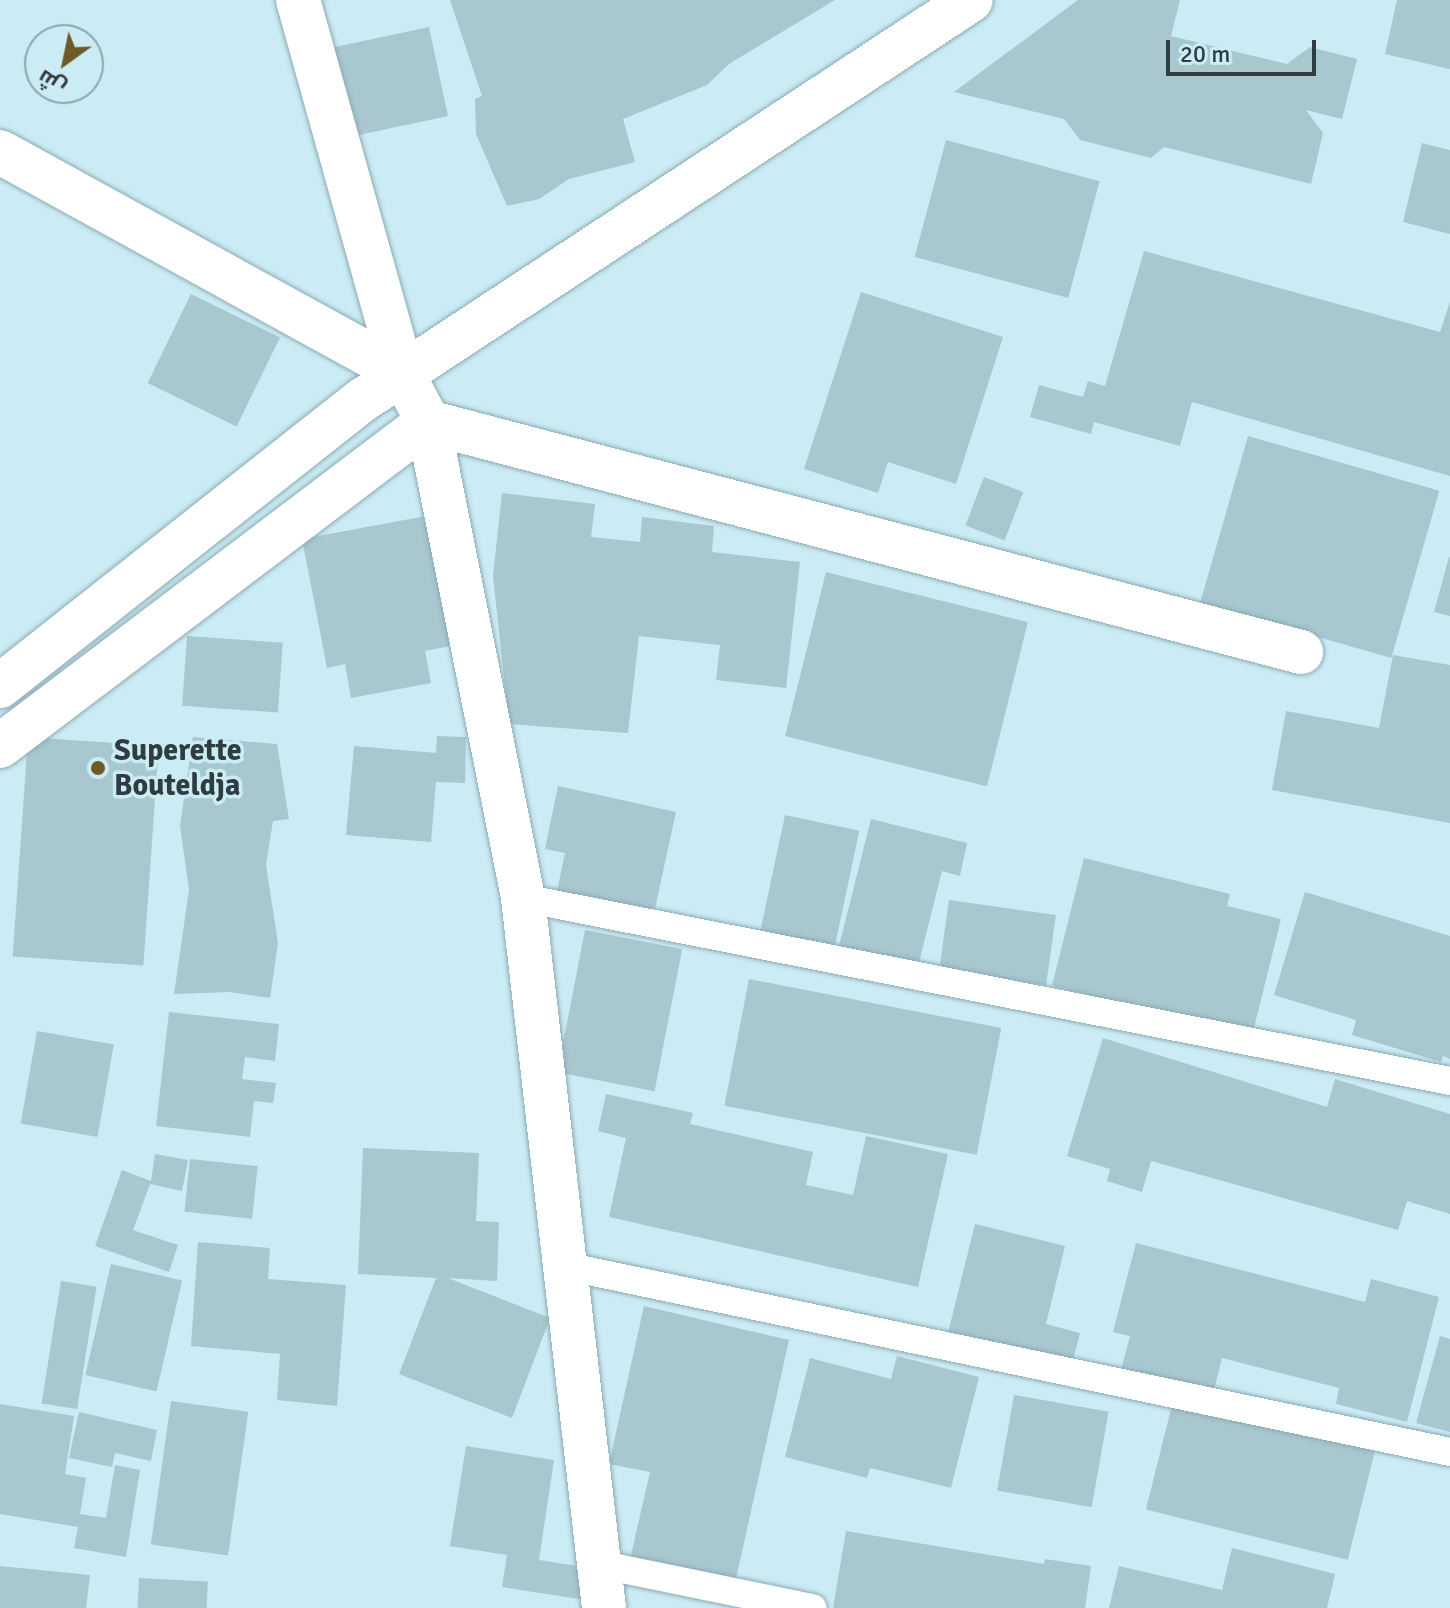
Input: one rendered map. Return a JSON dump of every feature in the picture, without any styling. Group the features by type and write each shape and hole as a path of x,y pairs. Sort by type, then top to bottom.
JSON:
{"street":[{"path":"298,0 402,373 428,422 523,898 604,1608"},
{"path":"1,750 2,684 402,373 971,0"},
{"path":"0,152 402,373"},
{"path":"428,422 1301,652"},
{"path":"1,750 428,422"}],"lane":[{"path":"523,898 1450,1081"},
{"path":"565,1266 1450,1452"},
{"path":"598,1564 813,1608"}],"building":[{"path":"450,0 835,0 729,64 707,85 623,119 635,162 569,179 539,199 507,206 476,134 475,99 482,96"},
{"path":"1078,0 1180,0 1171,36 1287,64 1310,47 1357,59 1342,119 1306,110 1323,133 1311,184 1164,147 1151,158 1080,140 1064,119 954,92"},
{"path":"1397,0 1450,0 1450,69 1385,54"},
{"path":"429,27 448,116 341,139 322,50"},
{"path":"946,140 1100,181 1068,298 915,257"},
{"path":"1422,143 1450,150 1450,234 1403,222"},
{"path":"1144,251 1440,332 1450,302 1450,476 1192,402 1180,446 1094,422 1091,434 1030,417 1039,385 1083,397 1088,381 1105,386"},
{"path":"861,292 1003,337 956,484 888,462 878,493 804,469"},
{"path":"191,294 280,337 237,426 148,383"},
{"path":"1248,436 1439,491 1391,658 1200,603"},
{"path":"984,477 1023,492 1005,541 965,526"},
{"path":"502,493 595,504 591,537 640,542 642,517 714,526 712,552 800,562 786,688 716,680 720,645 639,636 628,733 509,724 493,576"},
{"path":"426,516 450,646 425,651 431,683 351,698 345,664 327,668 302,539"},
{"path":"1450,557 1450,616 1434,612"},
{"path":"826,572 1028,622 987,786 785,736"},
{"path":"187,636 283,643 278,713 182,706"},
{"path":"1393,655 1450,665 1450,823 1272,790 1286,711 1379,728"},
{"path":"437,736 466,737 465,783 436,782 431,842 346,835 354,746 436,753"},
{"path":"28,737 159,746 143,966 13,956"},
{"path":"193,737 277,744 289,819 273,821 266,865 278,943 270,998 230,992 174,994 189,890 180,826"},
{"path":"558,786 676,812 654,913 557,891 565,853 545,849"},
{"path":"785,815 859,831 833,954 759,938"},
{"path":"871,819 967,843 960,876 942,871 915,978 836,958"},
{"path":"1084,858 1230,894 1227,906 1281,919 1252,1036 1052,986"},
{"path":"1305,892 1450,936 1450,1059 1443,1056 1441,1062 1352,1035 1356,1020 1274,995"},
{"path":"949,900 1056,915 1046,985 939,970"},
{"path":"585,930 682,949 655,1091 557,1072"},
{"path":"749,979 1001,1028 977,1155 724,1106"},
{"path":"169,1012 279,1024 275,1061 245,1057 242,1079 276,1083 273,1103 254,1101 250,1137 156,1126"},
{"path":"37,1031 114,1045 97,1137 21,1124"},
{"path":"1103,1038 1327,1107 1335,1079 1450,1114 1450,1214 1407,1201 1398,1230 1151,1161 1142,1192 1107,1181 1110,1169 1067,1156"},
{"path":"606,1094 693,1113 690,1124 813,1152 806,1185 853,1195 866,1136 948,1154 918,1287 609,1217 626,1138 598,1131"},
{"path":"363,1148 479,1153 476,1221 499,1222 497,1281 448,1278 550,1318 512,1418 399,1374 436,1278 358,1274"},
{"path":"155,1154 188,1160 182,1191 150,1184 133,1230 178,1245 169,1272 95,1246 122,1170 151,1181"},
{"path":"190,1159 258,1166 252,1219 184,1212"},
{"path":"975,1224 1065,1246 1046,1324 1080,1333 1071,1368 947,1337"},
{"path":"198,1242 270,1248 268,1279 346,1285 337,1406 277,1400 280,1354 191,1346"},
{"path":"1136,1243 1365,1302 1371,1279 1439,1297 1407,1422 1336,1404 1339,1388 1222,1358 1213,1394 1121,1370 1130,1336 1113,1332"},
{"path":"111,1264 182,1280 156,1391 85,1375"},
{"path":"61,1281 97,1287 77,1409 42,1403"},
{"path":"644,1306 789,1340 734,1588 629,1564 650,1472 609,1464"},
{"path":"1440,1336 1450,1339 1450,1432 1416,1423"},
{"path":"897,1356 979,1377 951,1488 870,1468 867,1478 785,1457 810,1358 891,1379"},
{"path":"1014,1395 1109,1412 1092,1507 997,1491"},
{"path":"1174,1397 1376,1447 1348,1560 1146,1510"},
{"path":"171,1401 248,1412 228,1555 151,1545"},
{"path":"0,1404 74,1416 65,1474 86,1478 80,1514 106,1518 115,1465 140,1470 126,1557 74,1548 78,1527 0,1514"},
{"path":"79,1412 157,1430 151,1461 115,1453 112,1467 69,1458"},
{"path":"466,1446 554,1460 539,1560 590,1568 585,1600 502,1587 507,1555 450,1546"},
{"path":"846,1531 1044,1564 1045,1559 1091,1566 1085,1608 833,1608"},
{"path":"1232,1548 1335,1574 1327,1608 1109,1608 1119,1566 1222,1590"},
{"path":"0,1566 90,1575 86,1608 0,1608"},
{"path":"139,1578 208,1582 207,1608 137,1608"}],"place":[{"name":"Superette Bouteldja","path":"98,768"}]}
